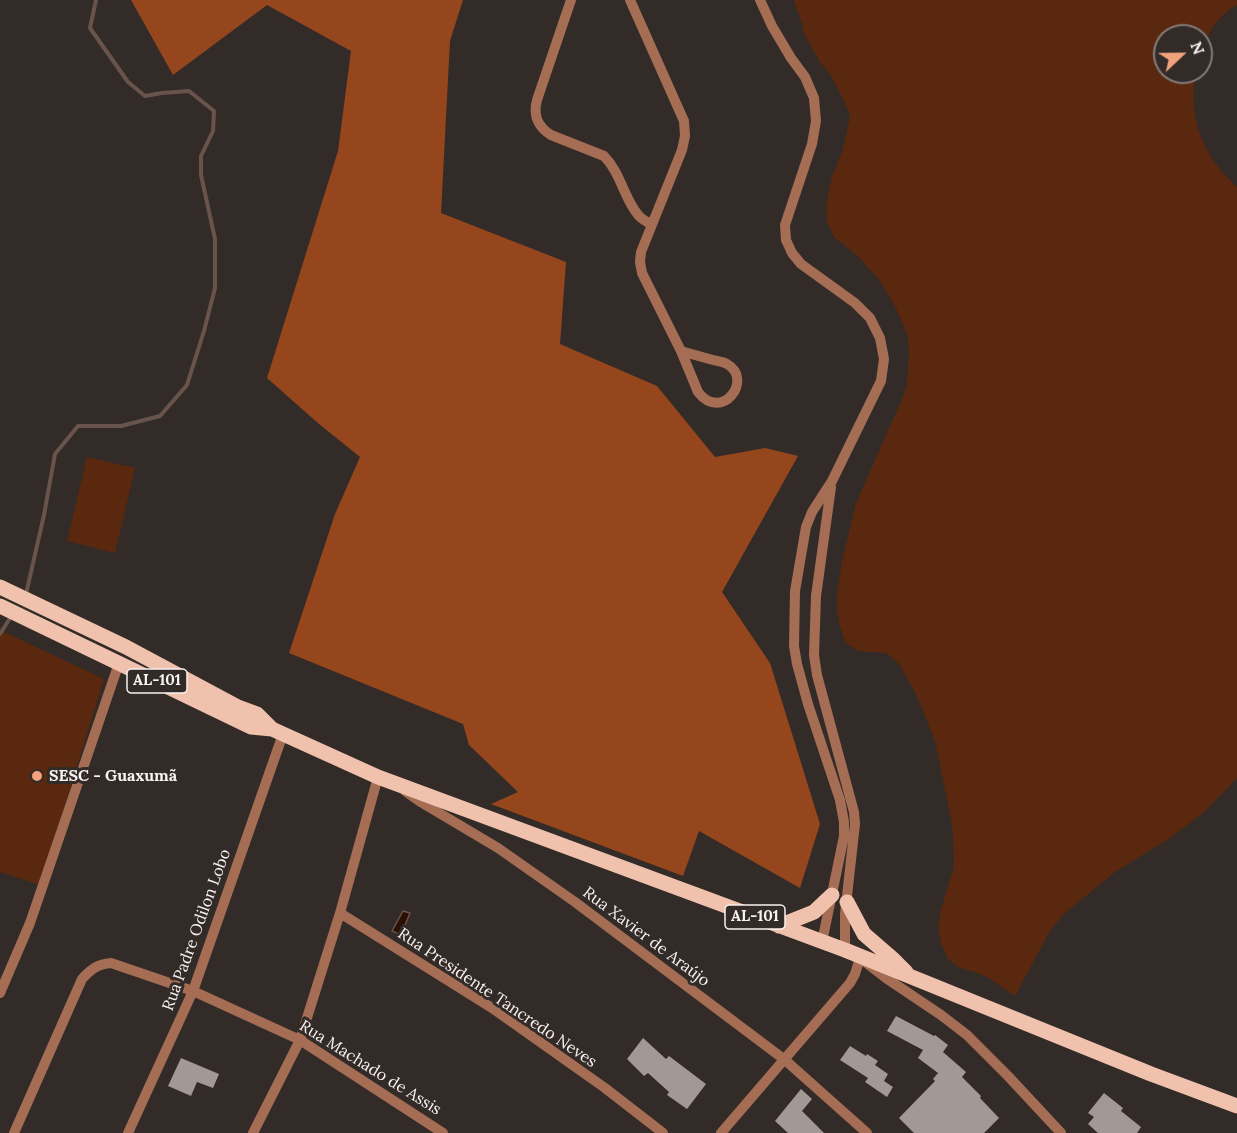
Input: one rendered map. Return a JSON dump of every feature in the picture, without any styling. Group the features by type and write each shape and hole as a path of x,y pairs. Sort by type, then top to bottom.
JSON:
{"main road":[{"name":"AL-101","path":"0,587 126,648 238,707 257,714 278,732"},
{"name":"AL-101","path":"0,606 251,728 278,732 393,783 844,950 1237,1107"},
{"path":"779,926 814,912 832,895"},
{"path":"847,902 864,934 910,977"}],"street":[{"path":"571,0 537,100 535,108 538,124 551,135 604,156 611,163 640,217 651,224"},
{"path":"630,0 684,121 685,136 682,150 641,252 642,273 702,398 708,402 722,403 733,395 737,381 736,375 727,364 681,351"},
{"path":"760,0 776,34 805,76 814,98 816,121 812,144 785,225 786,240 792,253 801,264 855,303 870,318 880,338 884,359 881,381 832,481 812,512 806,527 795,591 794,646 797,664 840,800 844,822 844,836 822,942"},
{"path":"832,481 816,596 814,655 817,675 854,812 855,824 844,950"},
{"path":"0,993 30,923 119,663"},
{"name":"Rua Padre Odilon Lobo","path":"128,1133 193,991 278,732"},
{"path":"253,1133 300,1040 340,913 378,777"},
{"name":"Rua Xavier de Araújo","path":"393,783 498,848 575,902 785,1060 867,1133"},
{"name":"Rua Presidente Tancredo Neves","path":"340,913 492,1008 605,1088 663,1133"},
{"path":"721,1133 850,983 860,957 967,1035 1061,1133"},
{"name":"Rua Machado de Assis","path":"14,1133 82,979 90,970 104,963 111,963 193,991 300,1040 443,1133"}],"shaded area":[{"path":"131,0 463,0 450,41 441,213 566,262 560,344 657,386 715,457 765,448 798,456 722,592 770,663 820,824 800,888 699,831 683,876 491,804 518,792 469,745 463,724 289,653 335,514 360,457 267,378 338,151 351,51 267,5 173,75"},
{"path":"794,0 1237,0 1237,5 1224,14 1213,28 1213,24 1153,24 1153,84 1195,84 1194,105 1200,135 1215,162 1237,187 1237,778 1203,813 1170,838 1115,872 1065,913 1051,929 1015,996 989,978 960,968 948,959 938,928 940,913 954,866 953,835 935,741 916,694 899,664 887,653 858,651 845,642 840,626 837,594 842,562 856,503 907,385 908,337 896,308 880,281 859,257 834,237 827,222 826,205 832,177 843,149 850,117 830,74 820,62 804,34"},
{"path":"87,457 135,468 115,553 67,541"},
{"name":"SESC - Guaxumã","path":"0,630 104,679 40,885 0,872"},
{"path":"403,911 410,913 401,935 392,931"}],"building":[{"path":"896,1016 935,1035 948,1045 943,1052 966,1072 962,1077 999,1118 984,1133 914,1133 899,1118 935,1081 933,1079 938,1073 918,1058 923,1050 887,1031"},
{"path":"643,1038 666,1059 669,1056 706,1084 687,1109 667,1095 669,1092 648,1073 644,1076 627,1059"},
{"path":"850,1046 878,1061 875,1065 888,1074 884,1081 893,1087 887,1097 865,1082 868,1078 840,1060"},
{"path":"181,1058 219,1074 213,1088 197,1082 191,1096 168,1086"},
{"path":"801,1089 812,1099 802,1111 824,1133 788,1133 775,1121"},
{"path":"1104,1093 1123,1108 1121,1111 1141,1127 1137,1133 1098,1133 1088,1124 1094,1117 1088,1113"}],"waterway":[{"path":"26,594 55,454 78,426 121,426 160,416 187,385 215,288 215,239 201,175 201,156 213,131 214,111 189,91 145,96 128,82 90,28 96,0"},
{"path":"0,634 12,615"}],"place":[{"name":"SESC - Guaxumã","path":"37,776"}]}
